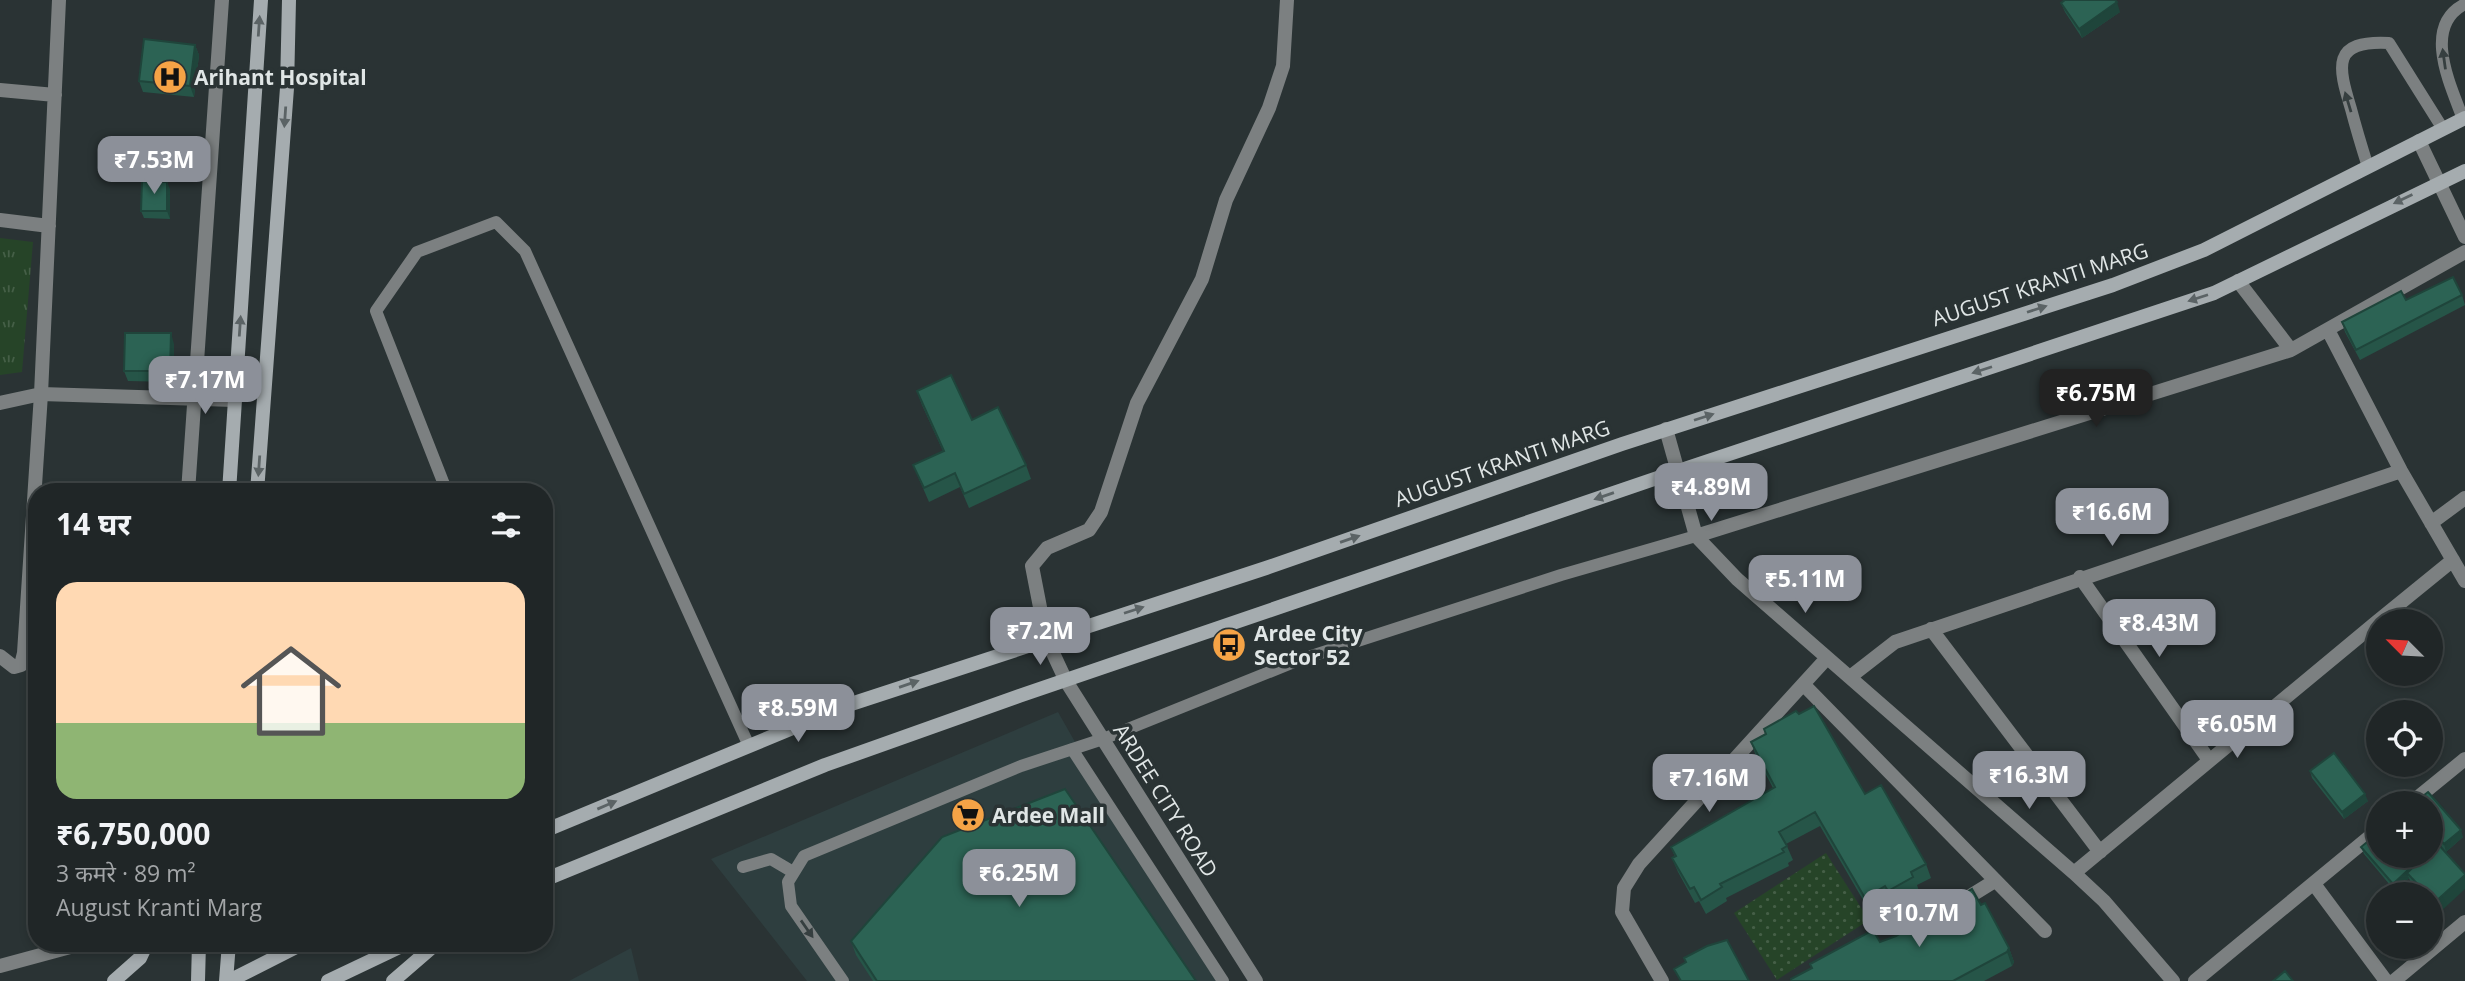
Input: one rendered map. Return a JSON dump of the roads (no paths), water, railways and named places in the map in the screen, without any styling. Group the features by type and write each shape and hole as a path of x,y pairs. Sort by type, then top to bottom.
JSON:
{"main road":[{"path":"230,483 261,0"},
{"path":"258,483 287,88 289,0"},
{"name":"AUGUST KRANTI MARG","path":"553,827 848,705 1266,568 1666,429 2113,285 2204,250 2464,119"},
{"path":"553,876 825,765 1677,472 2214,293 2465,171"},
{"path":"114,981 140,958 143,952"},
{"path":"198,981 199,952"},
{"path":"229,952 227,981 286,952"},
{"path":"328,981 389,952"},
{"path":"393,981 427,952"}],"street":[{"path":"35,483 59,0"},
{"path":"189,483 222,0"},
{"name":"ARDEE CITY ROAD","path":"1256,981 1066,681 1046,638 1032,566 1047,548 1089,530 1101,512 1137,403 1202,279 1226,200 1269,108 1283,66 1287,0"},
{"path":"0,90 55,95"},
{"path":"2419,141 2465,237"},
{"path":"0,220 49,226"},
{"path":"1696,536 2291,349 2329,331 2465,252"},
{"path":"2238,281 2291,349"},
{"path":"2329,331 2401,471 2465,581"},
{"path":"0,403 41,394 235,400"},
{"path":"1666,429 1696,536 1737,579 2074,873 2104,901 2173,981"},
{"path":"1850,677 1895,642 2080,577 2401,471"},
{"path":"2431,523 2465,499"},
{"path":"2393,609 2453,560"},
{"path":"2080,577 2209,760"},
{"path":"0,656 14,667 21,665 28,592"},
{"path":"1931,629 2100,852"},
{"path":"2074,873 2366,631"},
{"path":"1662,981 1622,912 1624,888 1639,864 1827,658"},
{"path":"1804,685 1993,882 2045,931"},
{"path":"2426,791 2465,759"},
{"path":"2195,981 2366,840"},
{"path":"1950,909 1993,882"},
{"path":"2314,884 2386,981"},
{"path":"2394,981 2465,922"},
{"path":"0,966 52,952"}],"lane":[{"path":"2464,119 2442,60 2443,31 2459,7 2465,4"},
{"path":"2368,167 2339,70 2345,54 2365,42 2389,43 2443,129"},
{"path":"443,483 376,312 417,251 496,222 524,251 749,746"},
{"path":"843,981 791,906 788,882 804,856 1021,766 1103,739 1299,660 1561,575 1696,536"},
{"path":"1072,749 1223,981"},
{"path":"743,867 771,859 793,872"}],"place":[{"name":"Arihant Hospital","path":"170,77"},
{"name":"Ardee City Sector 52","path":"1229,645"},
{"name":"Ardee Mall","path":"968,815"}]}
